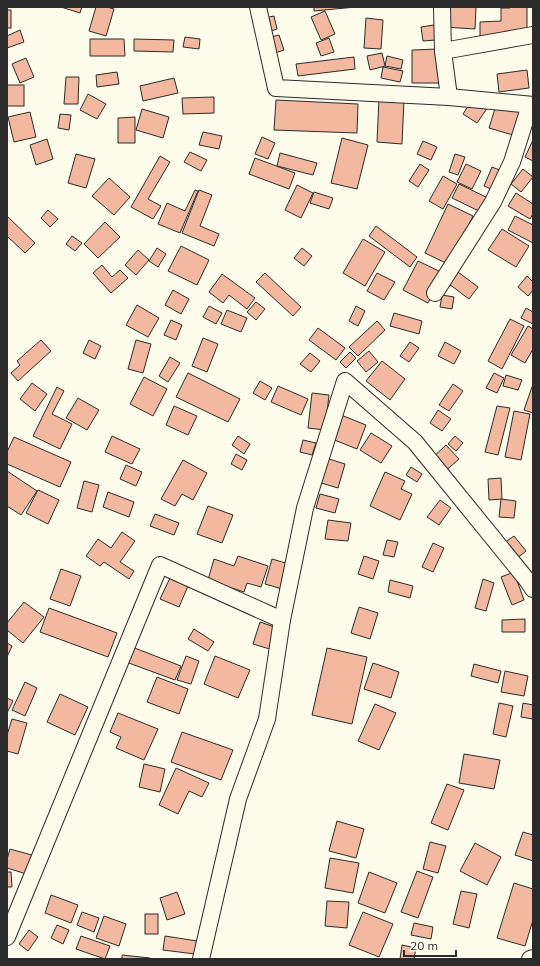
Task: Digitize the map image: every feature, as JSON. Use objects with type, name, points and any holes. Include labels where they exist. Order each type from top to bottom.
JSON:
[{"type":"street","points":[[258,7],[276,88],[449,97],[532,105],[512,162],[493,202],[435,292]]},
{"type":"street","points":[[442,7],[444,51],[449,97]]},
{"type":"street","points":[[444,51],[533,35]]},
{"type":"street","points":[[201,959],[238,800],[268,720],[282,620],[305,508],[345,381],[415,442],[533,589]]},
{"type":"street","points":[[7,937],[160,565],[282,620]]},
{"type":"building","points":[[61,7],[82,7],[80,13]]},
{"type":"building","points":[[96,7],[107,7],[114,9],[106,36],[89,31]]},
{"type":"building","points":[[314,7],[356,7],[314,11]]},
{"type":"building","points":[[445,7],[476,7],[475,29],[444,27]]},
{"type":"building","points":[[527,7],[527,35],[480,36],[480,22],[501,21],[501,8]]},
{"type":"building","points":[[7,10],[11,10],[11,28],[7,28]]},
{"type":"building","points":[[325,11],[335,34],[321,40],[311,17]]},
{"type":"building","points":[[274,16],[277,29],[268,32],[264,18]]},
{"type":"building","points":[[366,18],[383,20],[381,49],[364,48]]},
{"type":"building","points":[[434,25],[436,40],[423,41],[421,27]]},
{"type":"building","points":[[20,30],[24,42],[7,48],[7,36]]},
{"type":"building","points":[[279,35],[284,50],[272,54],[267,38]]},
{"type":"building","points":[[185,37],[200,39],[199,49],[183,47]]},
{"type":"building","points":[[329,38],[334,52],[321,56],[316,43]]},
{"type":"building","points":[[90,39],[124,39],[125,56],[90,56]]},
{"type":"building","points":[[134,39],[174,40],[173,52],[134,51]]},
{"type":"building","points":[[438,49],[439,83],[412,83],[412,50]]},
{"type":"building","points":[[382,53],[385,66],[370,70],[367,56]]},
{"type":"building","points":[[387,56],[403,60],[401,69],[385,66]]},
{"type":"building","points":[[354,57],[355,69],[298,76],[296,64]]},
{"type":"building","points":[[26,58],[34,77],[20,83],[12,64]]},
{"type":"building","points":[[383,67],[403,71],[400,82],[381,78]]},
{"type":"building","points":[[527,70],[529,88],[499,92],[497,74]]},
{"type":"building","points":[[117,72],[119,84],[97,87],[96,75]]},
{"type":"building","points":[[66,77],[79,77],[78,104],[64,104]]},
{"type":"building","points":[[174,78],[178,93],[143,101],[140,86]]},
{"type":"building","points":[[7,85],[24,85],[24,106],[7,106]]},
{"type":"building","points":[[88,94],[106,104],[97,119],[80,110]]},
{"type":"building","points":[[214,97],[214,113],[183,114],[182,98]]},
{"type":"building","points":[[474,97],[488,107],[477,123],[463,114]]},
{"type":"building","points":[[379,98],[404,99],[402,144],[377,142]]},
{"type":"building","points":[[276,100],[358,104],[357,133],[274,130]]},
{"type":"building","points":[[497,102],[531,111],[523,138],[489,128]]},
{"type":"building","points":[[142,109],[169,117],[163,138],[136,130]]},
{"type":"building","points":[[30,112],[36,137],[14,142],[8,117]]},
{"type":"building","points":[[60,114],[71,115],[69,130],[58,128]]},
{"type":"building","points":[[135,117],[135,143],[118,143],[118,118]]},
{"type":"building","points":[[203,132],[222,136],[219,149],[199,145]]},
{"type":"building","points":[[262,137],[275,143],[268,159],[255,154]]},
{"type":"building","points":[[342,138],[368,145],[357,189],[331,183]]},
{"type":"building","points":[[47,139],[53,159],[36,165],[30,145]]},
{"type":"building","points":[[533,140],[533,161],[525,157]]},
{"type":"building","points":[[423,141],[437,147],[431,160],[417,154]]},
{"type":"building","points":[[190,152],[207,160],[201,171],[184,162]]},
{"type":"building","points":[[280,153],[317,163],[313,175],[277,166]]},
{"type":"building","points":[[76,154],[95,159],[86,188],[68,183]]},
{"type":"building","points":[[455,154],[465,157],[458,175],[449,172]]},
{"type":"building","points":[[160,156],[170,162],[148,199],[161,206],[153,219],[131,207]]},
{"type":"building","points":[[255,158],[295,173],[289,189],[249,174]]},
{"type":"building","points":[[420,164],[429,170],[418,187],[409,181]]},
{"type":"building","points":[[466,164],[481,171],[472,189],[457,182]]},
{"type":"building","points":[[492,167],[509,174],[501,193],[484,186]]},
{"type":"building","points":[[523,169],[533,177],[521,192],[511,184]]},
{"type":"building","points":[[443,176],[457,184],[443,209],[429,201]]},
{"type":"building","points":[[109,178],[130,197],[114,215],[92,196]]},
{"type":"building","points":[[459,184],[490,199],[483,213],[452,198]]},
{"type":"building","points":[[297,185],[313,193],[301,218],[285,210]]},
{"type":"building","points":[[195,190],[198,191],[180,233],[158,224],[167,203],[185,211]]},
{"type":"building","points":[[199,190],[212,195],[200,226],[219,234],[214,246],[182,233]]},
{"type":"building","points":[[314,192],[333,198],[329,209],[310,203]]},
{"type":"building","points":[[516,193],[533,204],[533,214],[530,219],[508,206]]},
{"type":"building","points":[[448,204],[473,216],[450,265],[425,253]]},
{"type":"building","points":[[48,210],[58,219],[50,227],[41,218]]},
{"type":"building","points":[[7,216],[35,243],[25,253],[7,236]]},
{"type":"building","points":[[515,216],[533,225],[533,243],[508,230]]},
{"type":"building","points":[[105,222],[120,237],[98,258],[84,244]]},
{"type":"building","points":[[376,226],[417,257],[410,267],[369,236]]},
{"type":"building","points":[[502,229],[529,246],[516,267],[488,250]]},
{"type":"building","points":[[72,236],[82,243],[75,251],[66,244]]},
{"type":"building","points":[[363,239],[385,252],[365,286],[343,273]]},
{"type":"building","points":[[181,246],[209,260],[197,285],[168,271]]},
{"type":"building","points":[[157,248],[166,254],[158,267],[149,261]]},
{"type":"building","points":[[302,248],[312,256],[304,266],[294,258]]},
{"type":"building","points":[[138,250],[149,260],[136,275],[125,265]]},
{"type":"building","points":[[418,261],[443,273],[428,303],[403,290]]},
{"type":"building","points":[[102,265],[112,277],[120,270],[128,278],[111,293],[93,273]]},
{"type":"building","points":[[458,272],[478,287],[469,299],[449,284]]},
{"type":"building","points":[[265,273],[301,307],[293,316],[256,282]]},
{"type":"building","points":[[377,273],[395,282],[384,300],[367,291]]},
{"type":"building","points":[[222,274],[255,298],[247,309],[229,295],[223,303],[209,292]]},
{"type":"building","points":[[527,276],[533,282],[533,290],[528,296],[518,287]]},
{"type":"building","points":[[173,290],[189,299],[181,314],[165,305]]},
{"type":"building","points":[[442,295],[454,297],[452,309],[440,307]]},
{"type":"building","points":[[256,302],[265,309],[256,320],[247,312]]},
{"type":"building","points":[[137,305],[159,318],[148,337],[126,325]]},
{"type":"building","points":[[209,306],[222,313],[216,324],[203,317]]},
{"type":"building","points":[[356,306],[365,311],[358,326],[349,321]]},
{"type":"building","points":[[526,308],[533,312],[533,324],[521,318]]},
{"type":"building","points":[[227,310],[247,318],[241,332],[221,324]]},
{"type":"building","points":[[394,313],[422,321],[419,334],[390,326]]},
{"type":"building","points":[[510,319],[524,326],[502,369],[488,361]]},
{"type":"building","points":[[171,320],[182,325],[176,340],[164,335]]},
{"type":"building","points":[[377,321],[385,330],[358,356],[349,347]]},
{"type":"building","points":[[528,326],[533,329],[533,349],[525,363],[511,355]]},
{"type":"building","points":[[318,328],[345,348],[336,360],[309,340]]},
{"type":"building","points":[[203,338],[218,344],[207,372],[192,366]]},
{"type":"building","points":[[41,340],[51,351],[18,381],[11,373],[20,365],[17,361]]},
{"type":"building","points":[[89,340],[101,346],[95,359],[83,353]]},
{"type":"building","points":[[136,340],[151,344],[143,373],[128,369]]},
{"type":"building","points":[[410,342],[419,348],[409,362],[400,356]]},
{"type":"building","points":[[445,342],[461,351],[454,364],[438,356]]},
{"type":"building","points":[[369,351],[378,362],[366,372],[357,361]]},
{"type":"building","points":[[350,352],[356,358],[346,368],[340,362]]},
{"type":"building","points":[[310,353],[320,361],[311,372],[300,364]]},
{"type":"building","points":[[170,357],[180,363],[168,382],[159,376]]},
{"type":"building","points":[[382,361],[405,379],[390,400],[366,381]]},
{"type":"building","points":[[188,373],[240,399],[228,422],[176,397]]},
{"type":"building","points":[[494,373],[504,378],[497,393],[486,388]]},
{"type":"building","points":[[506,375],[522,380],[518,390],[503,386]]},
{"type":"building","points":[[144,377],[167,389],[153,416],[130,404]]},
{"type":"building","points":[[260,381],[272,388],[265,400],[253,393]]},
{"type":"building","points":[[32,383],[47,394],[35,411],[20,399]]},
{"type":"building","points":[[453,384],[463,391],[449,411],[439,405]]},
{"type":"building","points":[[533,384],[533,413],[524,410]]},
{"type":"building","points":[[278,386],[308,399],[301,415],[271,402]]},
{"type":"building","points":[[57,387],[64,391],[52,414],[72,424],[60,449],[33,436]]},
{"type":"building","points":[[312,393],[329,395],[325,430],[308,428]]},
{"type":"building","points":[[78,398],[99,410],[87,430],[66,418]]},
{"type":"building","points":[[174,406],[197,416],[188,435],[166,425]]},
{"type":"building","points":[[497,406],[510,408],[498,455],[485,452]]},
{"type":"building","points":[[438,410],[451,419],[442,431],[430,423]]},
{"type":"building","points":[[514,411],[530,414],[521,460],[505,457]]},
{"type":"building","points":[[341,415],[366,425],[357,449],[332,439]]},
{"type":"building","points":[[371,433],[392,446],[381,463],[360,450]]},
{"type":"building","points":[[112,436],[140,449],[132,464],[105,452]]},
{"type":"building","points":[[238,436],[250,444],[244,454],[232,445]]},
{"type":"building","points":[[455,436],[463,443],[456,451],[448,444]]},
{"type":"building","points":[[14,437],[71,462],[60,487],[7,464],[7,452]]},
{"type":"building","points":[[303,440],[316,443],[312,455],[300,452]]},
{"type":"building","points":[[446,445],[459,459],[442,474],[430,460]]},
{"type":"building","points":[[236,454],[247,460],[242,470],[231,464]]},
{"type":"building","points":[[326,458],[345,464],[338,488],[318,482]]},
{"type":"building","points":[[183,460],[207,473],[193,500],[182,494],[175,506],[161,499]]},
{"type":"building","points":[[126,465],[142,472],[136,486],[120,479]]},
{"type":"building","points":[[411,467],[422,474],[417,482],[406,475]]},
{"type":"building","points":[[7,471],[37,491],[21,515],[7,506]]},
{"type":"building","points":[[385,472],[405,481],[401,489],[412,494],[400,520],[370,506]]},
{"type":"building","points":[[501,478],[502,499],[489,500],[488,479]]},
{"type":"building","points":[[84,481],[99,485],[92,512],[77,508]]},
{"type":"building","points":[[38,490],[59,500],[48,524],[26,513]]},
{"type":"building","points":[[108,492],[134,502],[129,517],[103,507]]},
{"type":"building","points":[[320,494],[339,499],[335,513],[316,508]]},
{"type":"building","points":[[501,499],[516,501],[514,518],[499,517]]},
{"type":"building","points":[[440,500],[451,508],[439,525],[427,517]]},
{"type":"building","points":[[208,506],[233,515],[222,543],[197,534]]},
{"type":"building","points":[[155,514],[179,523],[174,535],[150,526]]},
{"type":"building","points":[[328,520],[351,523],[348,541],[325,539]]},
{"type":"building","points":[[122,532],[135,541],[120,562],[134,571],[129,579],[104,562],[100,566],[86,556],[98,539],[111,548]]},
{"type":"building","points":[[514,536],[526,551],[516,559],[504,543]]},
{"type":"building","points":[[387,540],[398,542],[394,557],[383,555]]},
{"type":"building","points":[[433,543],[444,548],[433,572],[422,567]]},
{"type":"building","points":[[238,556],[268,566],[261,587],[247,583],[244,592],[208,580],[214,559],[234,566]]},
{"type":"building","points":[[364,556],[379,561],[373,579],[358,574]]},
{"type":"building","points":[[272,559],[296,566],[289,591],[265,584]]},
{"type":"building","points":[[61,569],[81,576],[70,606],[50,599]]},
{"type":"building","points":[[514,572],[524,600],[512,605],[501,577]]},
{"type":"building","points":[[170,578],[188,586],[179,607],[160,599]]},
{"type":"building","points":[[483,579],[494,583],[486,611],[475,608]]},
{"type":"building","points":[[390,580],[413,586],[410,598],[388,592]]},
{"type":"building","points":[[24,602],[44,617],[23,643],[7,630],[7,623]]},
{"type":"building","points":[[359,607],[378,613],[370,639],[351,633]]},
{"type":"building","points":[[49,608],[117,633],[108,657],[40,632]]},
{"type":"building","points":[[525,619],[525,632],[502,632],[502,620]]},
{"type":"building","points":[[260,622],[280,629],[273,650],[253,644]]},
{"type":"building","points":[[194,629],[214,642],[208,651],[188,639]]},
{"type":"building","points":[[7,643],[12,646],[7,657]]},
{"type":"building","points":[[132,647],[181,666],[175,680],[126,662]]},
{"type":"building","points":[[327,648],[367,657],[352,724],[312,715]]},
{"type":"building","points":[[186,656],[199,661],[191,684],[177,680]]},
{"type":"building","points":[[215,656],[250,670],[238,698],[204,684]]},
{"type":"building","points":[[373,663],[399,672],[391,698],[364,689]]},
{"type":"building","points":[[474,664],[501,671],[498,683],[471,676]]},
{"type":"building","points":[[505,671],[528,676],[524,696],[501,692]]},
{"type":"building","points":[[157,677],[188,689],[179,714],[147,702]]},
{"type":"building","points":[[25,682],[37,688],[25,716],[12,710]]},
{"type":"building","points":[[60,694],[88,707],[75,735],[47,722]]},
{"type":"building","points":[[7,698],[13,701],[7,713]]},
{"type":"building","points":[[499,703],[513,706],[506,737],[493,734]]},
{"type":"building","points":[[523,703],[533,705],[533,719],[521,717]]},
{"type":"building","points":[[375,704],[396,713],[379,750],[358,741]]},
{"type":"building","points":[[118,713],[158,729],[144,760],[116,748],[121,737],[110,732]]},
{"type":"building","points":[[12,719],[27,723],[18,754],[7,751],[7,735]]},
{"type":"building","points":[[182,732],[233,750],[221,780],[171,762]]},
{"type":"building","points":[[464,754],[500,760],[494,789],[459,783]]},
{"type":"building","points":[[144,764],[165,769],[160,792],[139,787]]},
{"type":"building","points":[[176,768],[209,783],[202,797],[189,791],[178,814],[159,805]]},
{"type":"building","points":[[447,784],[464,790],[448,830],[431,823]]},
{"type":"building","points":[[337,821],[364,829],[356,858],[329,851]]},
{"type":"building","points":[[523,832],[533,835],[533,861],[515,855]]},
{"type":"building","points":[[430,842],[446,846],[438,873],[423,869]]},
{"type":"building","points":[[475,843],[501,857],[487,885],[460,871]]},
{"type":"building","points":[[10,849],[39,857],[33,876],[7,868],[7,859]]},
{"type":"building","points":[[330,858],[359,863],[353,893],[325,888]]},
{"type":"building","points":[[417,871],[433,877],[418,918],[401,912]]},
{"type":"building","points":[[7,872],[11,872],[12,887],[7,887]]},
{"type":"building","points":[[369,872],[397,883],[385,913],[358,903]]},
{"type":"building","points":[[514,883],[533,889],[533,920],[525,946],[497,938]]},
{"type":"building","points":[[461,891],[477,894],[469,928],[453,924]]},
{"type":"building","points":[[177,892],[185,914],[167,920],[160,898]]},
{"type":"building","points":[[51,895],[78,905],[71,923],[45,913]]},
{"type":"building","points":[[327,901],[349,902],[347,928],[325,926]]},
{"type":"building","points":[[82,912],[99,918],[94,932],[77,925]]},
{"type":"building","points":[[363,912],[393,924],[379,957],[349,945]]},
{"type":"building","points":[[145,914],[158,914],[158,934],[145,934]]},
{"type":"building","points":[[104,916],[126,924],[119,946],[96,938]]},
{"type":"building","points":[[414,923],[433,927],[431,939],[411,935]]},
{"type":"building","points":[[57,925],[69,930],[63,944],[51,938]]},
{"type":"building","points":[[29,930],[38,937],[28,951],[19,944]]},
{"type":"building","points":[[81,936],[110,946],[105,959],[76,949]]},
{"type":"building","points":[[165,936],[197,941],[195,954],[163,950]]},
{"type":"building","points":[[402,945],[416,948],[414,959],[400,959]]},
{"type":"building","points":[[122,955],[150,958],[150,959],[122,959]]}]
